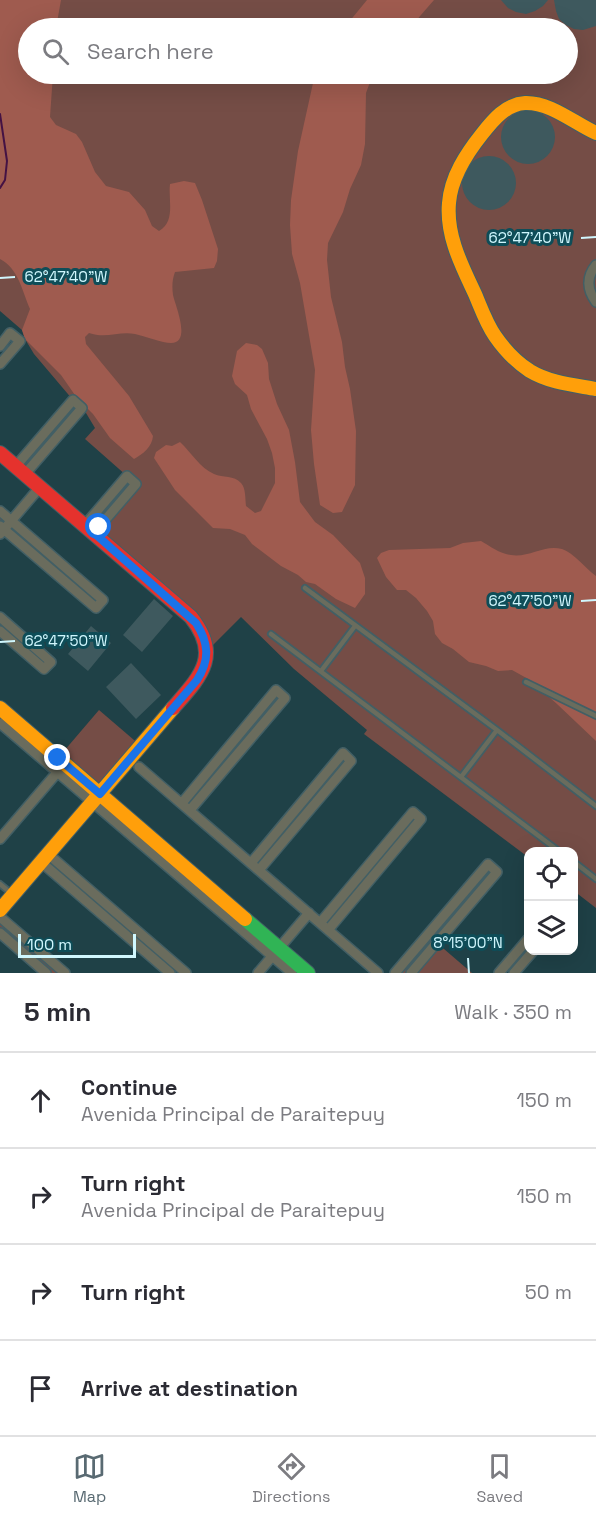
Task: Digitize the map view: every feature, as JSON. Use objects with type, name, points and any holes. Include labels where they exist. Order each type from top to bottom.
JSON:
[{"type":"street","points":[[596,133],[582,128],[540,104],[528,102],[515,105],[495,119],[466,155],[453,184],[448,205],[451,232],[460,260],[488,323],[500,343],[522,364],[539,375],[561,383],[596,389]]},
{"type":"street","points":[[596,265],[591,271],[588,284],[596,302]]},
{"type":"street","points":[[0,346],[10,333],[20,341],[0,364]]},
{"type":"street","points":[[73,400],[82,408],[20,470],[73,400]]},
{"type":"street","points":[[0,453],[191,617],[200,629],[207,651],[205,666],[197,680],[0,910]]},
{"type":"street","points":[[127,476],[136,484],[89,529],[127,476]]},
{"type":"street","points":[[0,511],[12,521],[103,600],[96,608],[1,530],[12,521],[40,487]]},
{"type":"street","points":[[0,617],[51,662],[44,669],[0,631]]},
{"type":"street","points":[[182,803],[276,690],[285,698],[190,810]]},
{"type":"street","points":[[2,716],[276,952],[308,973]]},
{"type":"street","points":[[251,863],[343,753],[351,761],[259,870]]},
{"type":"street","points":[[139,767],[378,973]]},
{"type":"street","points":[[0,839],[61,768]]},
{"type":"street","points":[[320,923],[413,812],[421,819],[328,930]]},
{"type":"street","points":[[45,858],[186,973]]},
{"type":"street","points":[[45,858],[128,937],[170,973]]},
{"type":"street","points":[[395,973],[488,864],[497,872],[411,973]]},
{"type":"street","points":[[258,973],[309,913]]},
{"type":"street","points":[[0,917],[65,973]]},
{"type":"street","points":[[128,937],[134,929]]},
{"type":"street","points":[[0,933],[46,973]]},
{"type":"street","points":[[499,973],[524,944]]},
{"type":"street","points":[[276,952],[292,973]]},
{"type":"street","points":[[514,973],[530,955]]},
{"type":"lane","points":[[305,588],[596,806]]},
{"type":"lane","points":[[321,671],[356,626]]},
{"type":"lane","points":[[271,634],[553,847]]},
{"type":"lane","points":[[526,682],[596,716]]},
{"type":"lane","points":[[461,777],[497,730]]},
{"type":"lane","points":[[578,866],[594,877],[596,868]]},
{"type":"lane","points":[[0,884],[13,895]]},
{"type":"shaded area","points":[[0,0],[596,0],[596,908],[578,894],[578,847],[524,847],[524,854],[364,734],[367,730],[294,669],[241,617],[207,651],[204,637],[85,525],[127,476],[85,439],[95,428],[83,408],[25,474],[16,466],[73,400],[34,354],[22,330],[0,311]]},
{"type":"shaded area","points":[[0,0],[61,0],[58,18],[18,18],[18,84],[52,84],[50,117],[56,125],[76,134],[95,172],[106,186],[129,192],[145,210],[152,226],[159,231],[168,222],[170,184],[184,181],[195,183],[218,249],[214,268],[175,272],[173,295],[181,323],[180,337],[177,341],[168,343],[129,333],[95,335],[89,333],[85,337],[86,344],[129,396],[153,436],[151,444],[141,455],[134,459],[110,438],[61,375],[25,339],[22,330],[30,309],[16,274],[0,259]]},
{"type":"shaded area","points":[[367,0],[434,0],[418,18],[352,18]]},
{"type":"shaded area","points":[[313,84],[369,84],[366,93],[365,144],[361,165],[328,243],[327,260],[331,297],[342,342],[356,431],[355,485],[342,512],[333,513],[320,505],[311,430],[315,370],[300,283],[292,254],[291,200],[298,151]]},
{"type":"shaded area","points":[[246,343],[257,345],[262,349],[268,363],[269,379],[289,430],[300,502],[315,522],[333,535],[360,563],[365,578],[365,594],[355,608],[281,566],[252,544],[245,535],[230,529],[213,528],[175,490],[154,458],[156,452],[166,445],[172,446],[180,442],[209,471],[238,480],[244,488],[246,506],[255,513],[261,511],[275,483],[275,468],[267,439],[251,409],[247,395],[235,384],[232,376],[237,351]]},
{"type":"shaded area","points":[[0,511],[103,600],[96,608],[0,526]]},
{"type":"shaded area","points":[[481,541],[511,555],[524,555],[549,548],[562,549],[575,557],[596,576],[596,741],[530,680],[512,670],[498,671],[469,662],[442,643],[435,634],[433,621],[427,611],[406,590],[397,590],[386,577],[377,558],[381,553],[389,550],[450,548],[463,543]]},
{"type":"shaded area","points":[[276,690],[285,698],[190,810],[182,803]]},
{"type":"shaded area","points":[[0,708],[58,758],[99,710],[141,746],[100,794],[308,973],[292,973],[0,723]]},
{"type":"shaded area","points":[[343,753],[351,761],[259,870],[251,863]]},
{"type":"shaded area","points":[[488,864],[497,872],[437,943],[472,973],[395,973]]},
{"type":"shaded area","points":[[0,917],[65,973],[46,973],[0,933]]},
{"type":"building","points":[[501,0],[548,0],[543,6],[526,14],[508,8]]},
{"type":"building","points":[[554,0],[596,0],[596,26],[578,29],[578,18],[559,18]]},
{"type":"building","points":[[523,110],[533,110],[543,114],[551,122],[555,137],[551,152],[543,160],[533,164],[523,164],[513,160],[505,152],[501,142],[501,132],[505,122],[513,114]]},
{"type":"building","points":[[484,156],[494,156],[504,160],[512,168],[516,183],[512,198],[504,206],[494,210],[484,210],[474,206],[466,198],[462,188],[462,178],[466,168],[474,160]]},
{"type":"building","points":[[154,599],[173,616],[142,652],[123,635]]},
{"type":"building","points":[[91,626],[111,643],[88,671],[68,654]]},
{"type":"building","points":[[131,663],[161,695],[136,719],[106,687]]},
{"type":"waterway","points":[[0,114],[7,161],[5,180],[0,188]]},
{"type":"traffic: fast","points":[[245,919],[308,973]]},
{"type":"traffic: slow","points":[[596,133],[544,106],[525,103],[512,106],[495,118],[470,150],[460,166],[450,193],[449,203],[452,239],[460,262],[486,321],[502,346],[520,364],[538,375],[562,383],[596,389]]},
{"type":"traffic: slow","points":[[0,708],[245,919]]},
{"type":"traffic: slow","points":[[0,910],[173,708]]},
{"type":"traffic: jam","points":[[0,453],[191,617],[205,643],[204,666],[192,686],[173,708]]},
{"type":"route","points":[[58,758],[100,794],[197,680],[205,666],[206,644],[196,623],[175,602],[94,533],[99,527]]}]
